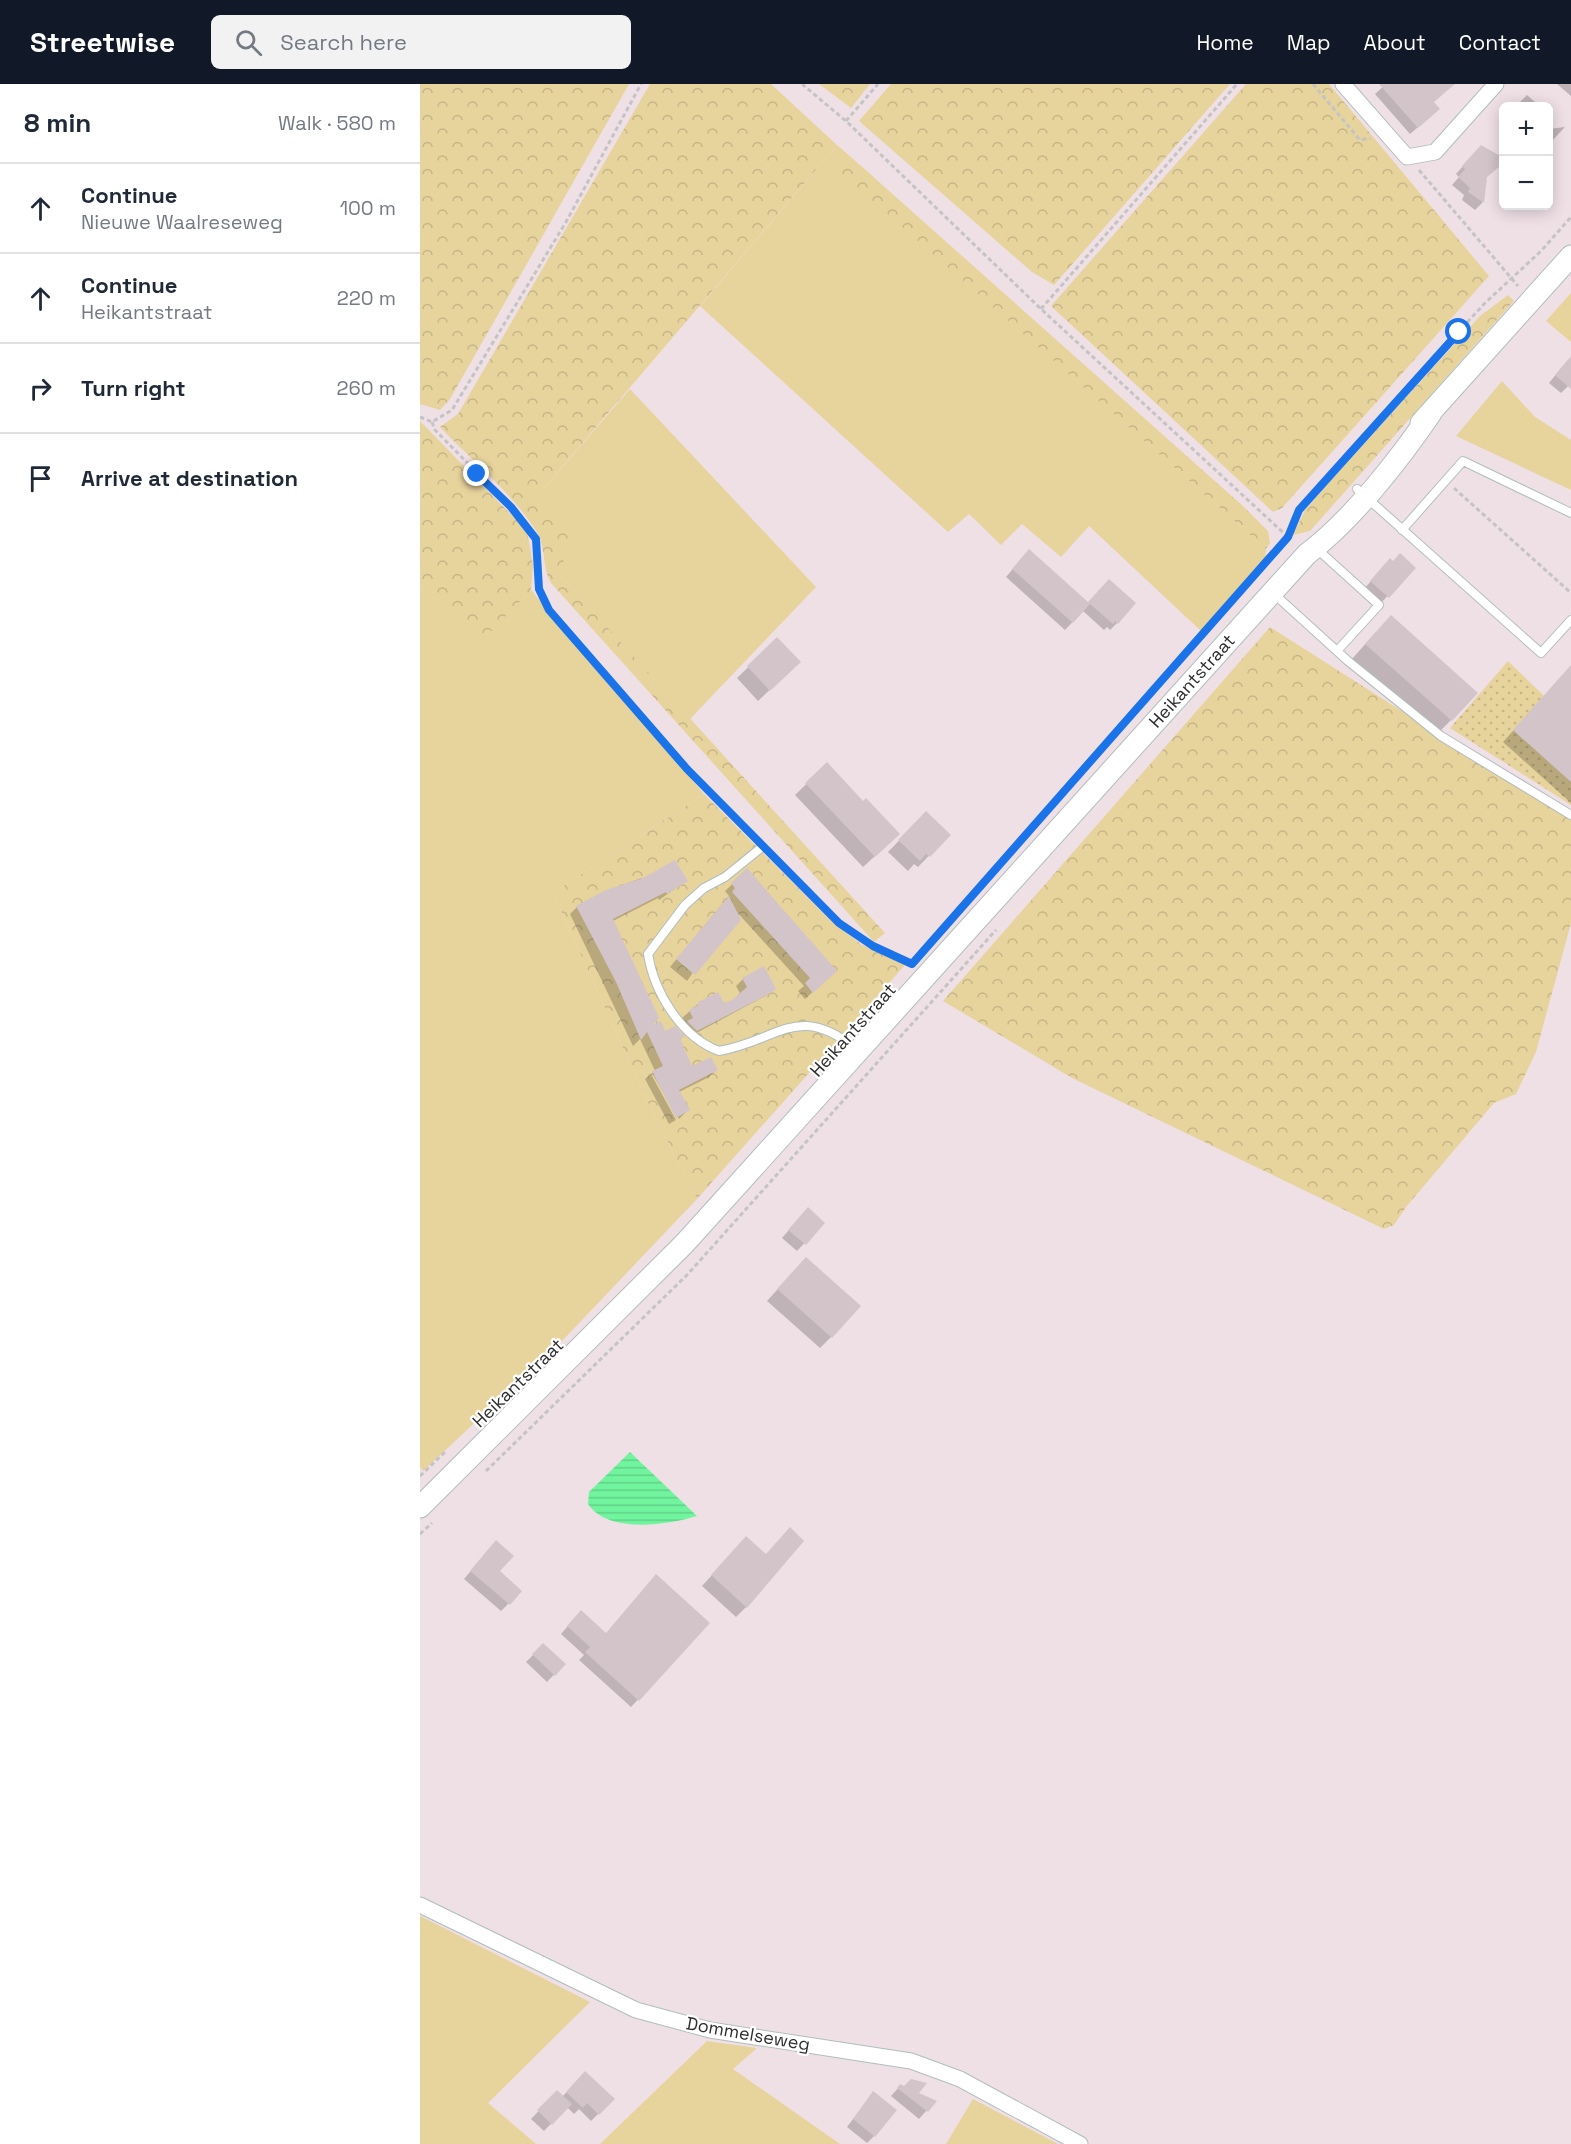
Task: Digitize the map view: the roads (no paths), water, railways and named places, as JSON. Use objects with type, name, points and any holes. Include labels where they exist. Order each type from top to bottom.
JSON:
[{"type":"street","points":[[1343,84],[1407,157],[1435,152],[1496,84]]},
{"type":"street","name":"Heikantstraat","points":[[420,1507],[685,1243],[1311,551],[1319,532],[1361,492],[1400,441],[1431,413],[1571,256]]},
{"type":"street","name":"Dommelseweg","points":[[420,1905],[636,2010],[710,2030],[911,2061],[960,2079],[1080,2144]]},
{"type":"lane","points":[[1402,530],[1463,461],[1571,513]]},
{"type":"lane","points":[[1361,492],[1541,653],[1571,620]]},
{"type":"lane","points":[[1311,551],[1379,605],[1337,651]]},
{"type":"lane","points":[[1272,592],[1337,651],[1441,736],[1571,815]]},
{"type":"lane","points":[[762,847],[725,878],[704,888],[685,905],[648,954],[652,976],[669,1007],[688,1029],[708,1047],[718,1051],[807,1024],[824,1027],[860,1051]]}]
